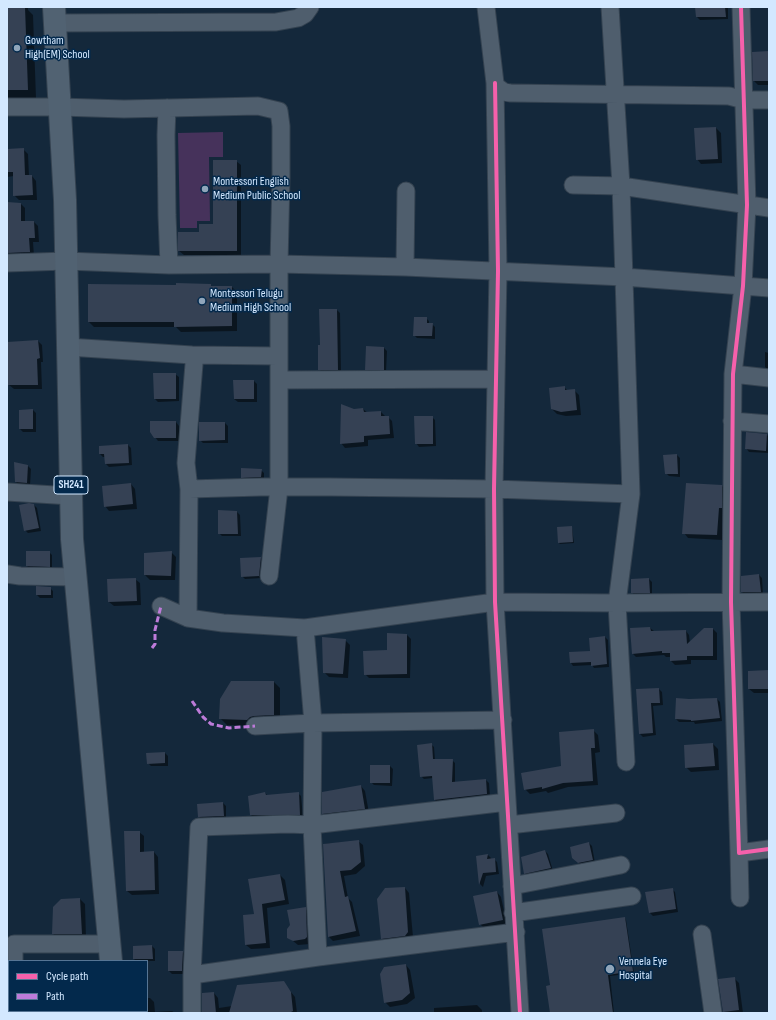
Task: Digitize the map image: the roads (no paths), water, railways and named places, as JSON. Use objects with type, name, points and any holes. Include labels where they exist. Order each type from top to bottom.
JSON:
[{"type":"main road","name":"SH241","points":[[55,15],[65,200],[72,539],[110,953]]},
{"type":"street","points":[[55,15],[276,22],[298,18],[305,14],[310,7]]},
{"type":"street","points":[[486,7],[495,83],[498,271],[494,489],[495,602],[520,1013]]},
{"type":"street","points":[[610,7],[621,186],[631,494],[618,603],[626,762]]},
{"type":"street","points":[[740,898],[740,853],[731,602],[733,374],[744,286],[747,205],[741,7]]},
{"type":"street","points":[[495,83],[497,87],[510,93],[729,96],[744,100],[769,100]]},
{"type":"street","points":[[7,107],[124,109],[258,106],[279,111],[281,126],[278,356],[280,380],[279,488],[269,576]]},
{"type":"street","points":[[167,108],[166,159],[169,265]]},
{"type":"street","points":[[573,185],[621,186],[769,208]]},
{"type":"street","points":[[405,268],[406,191]]},
{"type":"street","points":[[7,263],[66,261],[169,265],[279,264],[498,271],[624,276],[769,288]]},
{"type":"street","points":[[68,347],[192,355],[278,356]]},
{"type":"street","points":[[188,618],[189,489],[186,463],[194,364],[192,355]]},
{"type":"street","points":[[733,374],[769,378]]},
{"type":"street","points":[[280,380],[495,379]]},
{"type":"street","points":[[732,421],[769,424]]},
{"type":"street","points":[[189,489],[330,487],[494,489],[631,494]]},
{"type":"street","points":[[7,492],[71,496]]},
{"type":"street","points":[[7,574],[20,576],[75,577]]},
{"type":"street","points":[[161,606],[188,618],[223,623],[305,628],[495,602],[769,602]]},
{"type":"street","points":[[305,628],[313,723],[312,825],[318,957]]},
{"type":"street","points":[[255,726],[313,723],[502,720]]},
{"type":"street","points":[[192,1013],[192,975],[199,828],[288,824],[312,825],[507,802]]},
{"type":"street","points":[[509,825],[616,813]]},
{"type":"street","points":[[740,853],[769,849]]},
{"type":"street","points":[[512,886],[621,865]]},
{"type":"street","points":[[513,913],[632,896]]},
{"type":"street","points":[[192,975],[318,957],[516,932]]},
{"type":"street","points":[[702,934],[713,1013]]},
{"type":"street","points":[[14,960],[14,944],[110,953]]},
{"type":"place","name":"Gowtham High(EM) School","points":[[17,48]]},
{"type":"place","name":"Montessori English Medium Public School","points":[[205,189]]},
{"type":"place","name":"Montessori Telugu Medium High School","points":[[202,301]]},
{"type":"place","name":"Vennela Eye Hospital","points":[[610,969]]}]
